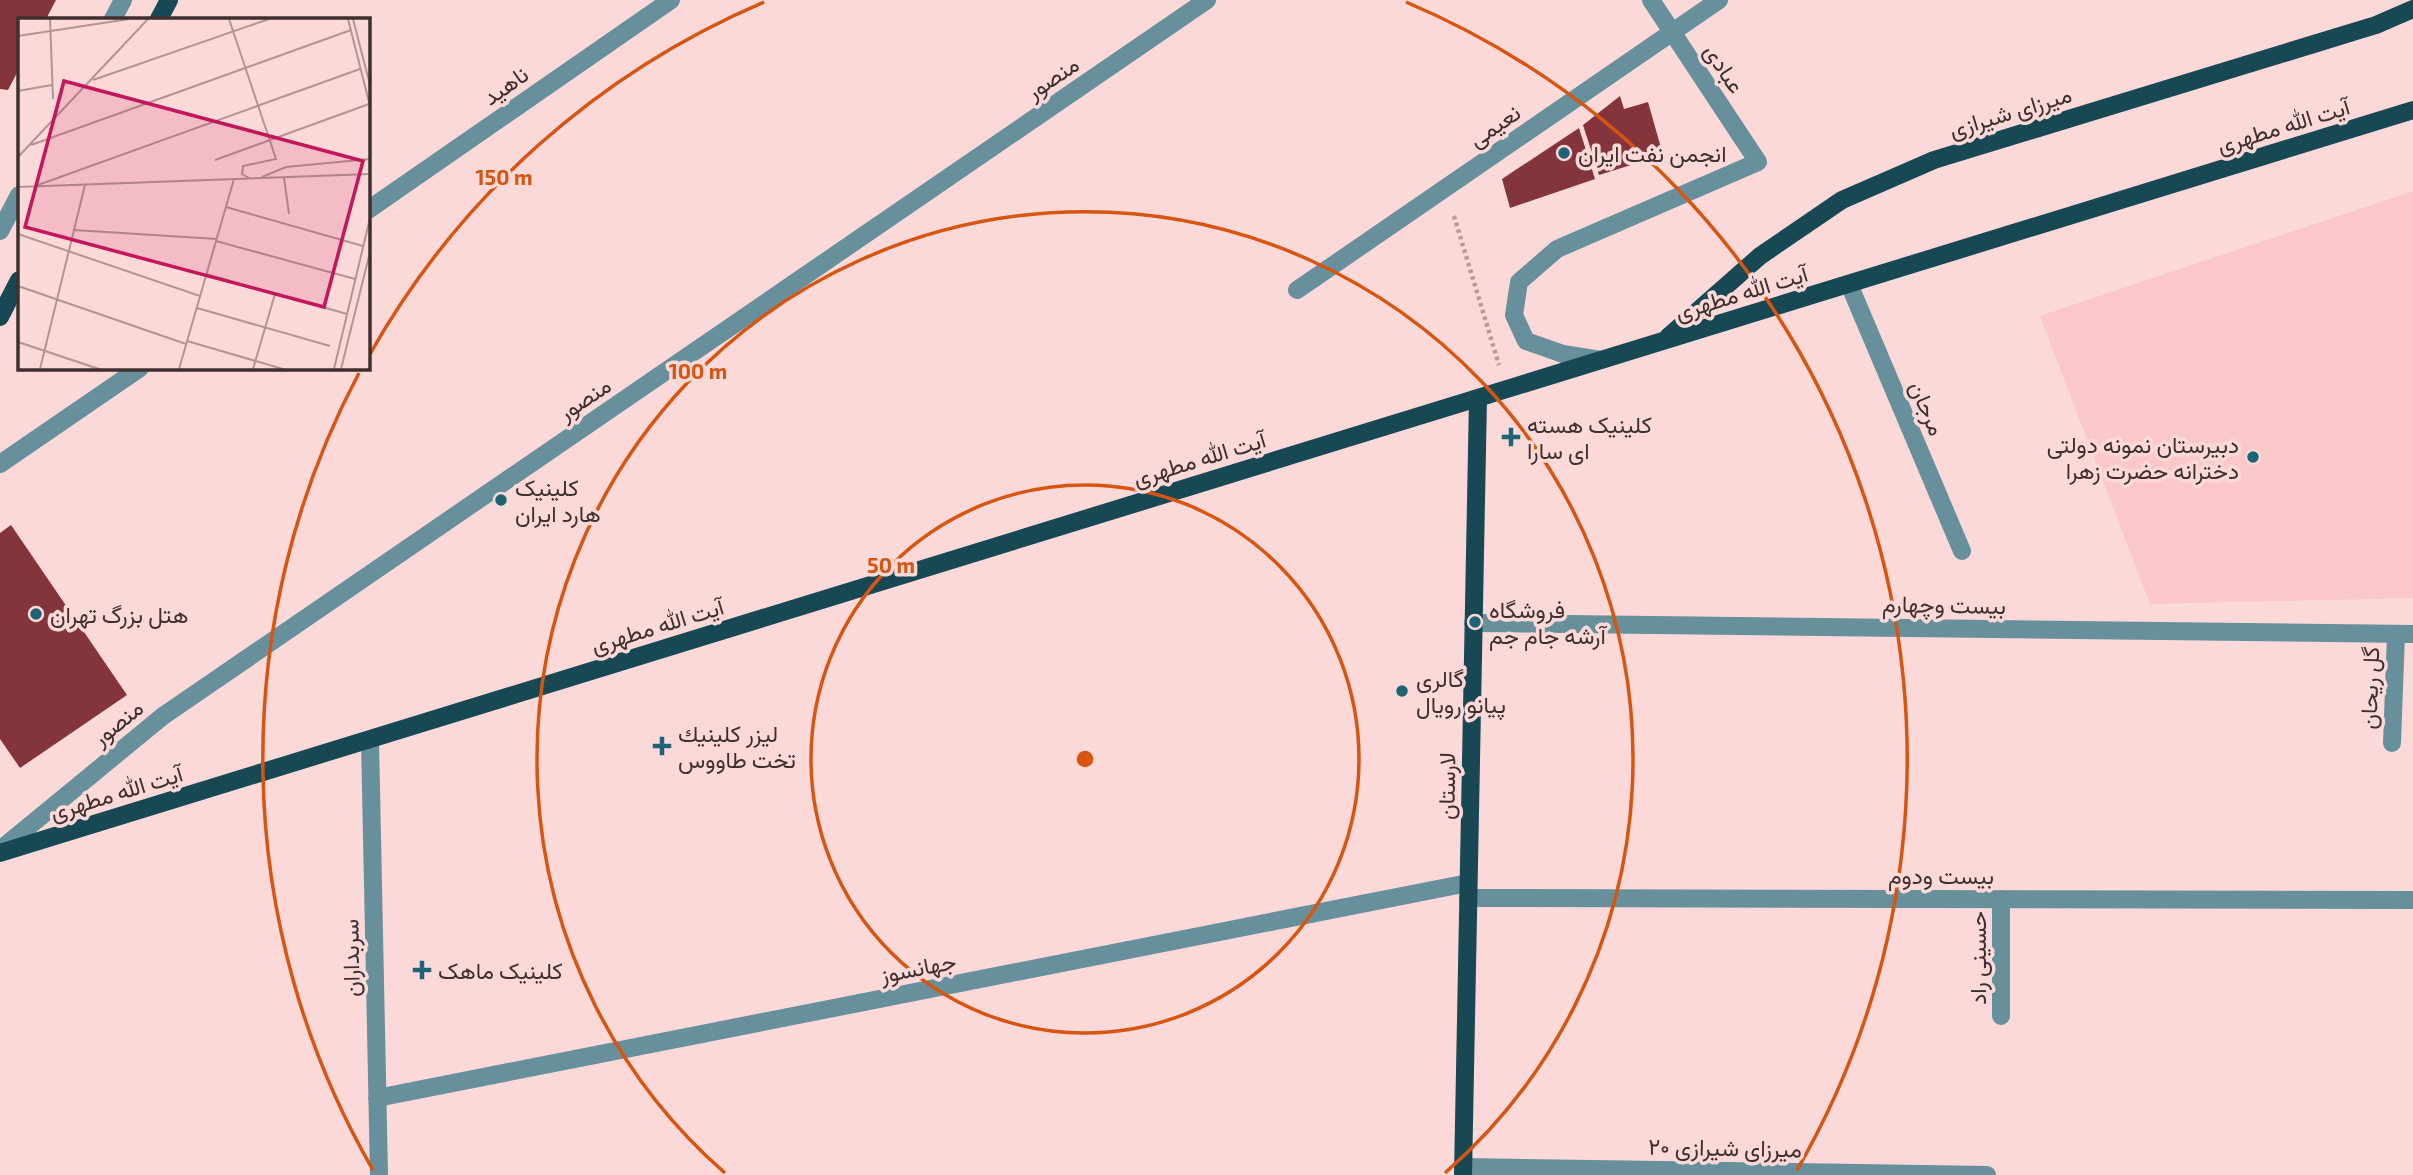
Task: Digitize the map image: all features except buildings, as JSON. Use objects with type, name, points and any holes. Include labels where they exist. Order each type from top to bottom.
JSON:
[{"type":"main road","points":[[160,18],[169,0]]},
{"type":"main road","name":"میرزای شیرازی","points":[[1663,341],[1760,256],[1853,195],[1934,160],[2376,25],[2413,9]]},
{"type":"main road","name":"آیت الله مطهری","points":[[0,852],[2413,110]]},
{"type":"main road","points":[[0,317],[18,283]]},
{"type":"main road","name":"لارستان","points":[[1463,1171],[1478,398]]},
{"type":"street","points":[[114,18],[123,0]]},
{"type":"street","name":"ناهید","points":[[369,209],[671,0]]},
{"type":"street","name":"منصور","points":[[0,852],[163,716],[1207,0]]},
{"type":"street","name":"عبادی","points":[[1601,360],[1563,354],[1526,341],[1514,315],[1519,282],[1557,249],[1758,162],[1651,0]]},
{"type":"street","name":"نعیمی","points":[[1297,290],[1719,0]]},
{"type":"street","points":[[0,231],[18,197]]},
{"type":"street","name":"مرجان","points":[[1849,284],[1962,551]]},
{"type":"street","points":[[0,464],[139,369]]},
{"type":"street","name":"بیست وچهارم","points":[[1474,623],[2404,634]]},
{"type":"street","name":"گل ریحان","points":[[2392,743],[2404,634]]},
{"type":"street","name":"سربداران","points":[[370,740],[379,1175]]},
{"type":"street","name":"بیست ودوم","points":[[1468,891],[2001,899],[2413,900]]},
{"type":"street","name":"جهانسوز","points":[[377,1098],[1468,891]]},
{"type":"street","name":"حسینی راد","points":[[2001,899],[2001,1016]]},
{"type":"street","name":"میرزای شیرازی ۲۰","points":[[1463,1171],[1987,1175]]},
{"type":"path","points":[[1446,188],[1506,389]]},
{"type":"shaded area","name":"دبیرستان نمونه دولتی دخترانه حضرت زهرا","points":[[2413,191],[2413,598],[2150,604],[2040,316]]},
{"type":"place","name":"انجمن نفت ایران","points":[[1564,153]]},
{"type":"place","name":"کلینیک هسته ای سارا","points":[[1511,437]]},
{"type":"place","name":"دبیرستان نمونه دولتی دخترانه حضرت زهرا","points":[[2253,457]]},
{"type":"place","name":"کلینیک هارد ایران","points":[[501,500]]},
{"type":"place","name":"هتل بزرگ تهران","points":[[36,614]]},
{"type":"place","name":"فروشگاه آرشه جام جم","points":[[1475,622]]},
{"type":"place","name":"گالری پیانو رویال","points":[[1402,691]]},
{"type":"place","name":"ليزر كلينيك تخت طاووس","points":[[662,746]]},
{"type":"place","name":"کلینیک ماهک","points":[[422,970]]}]
